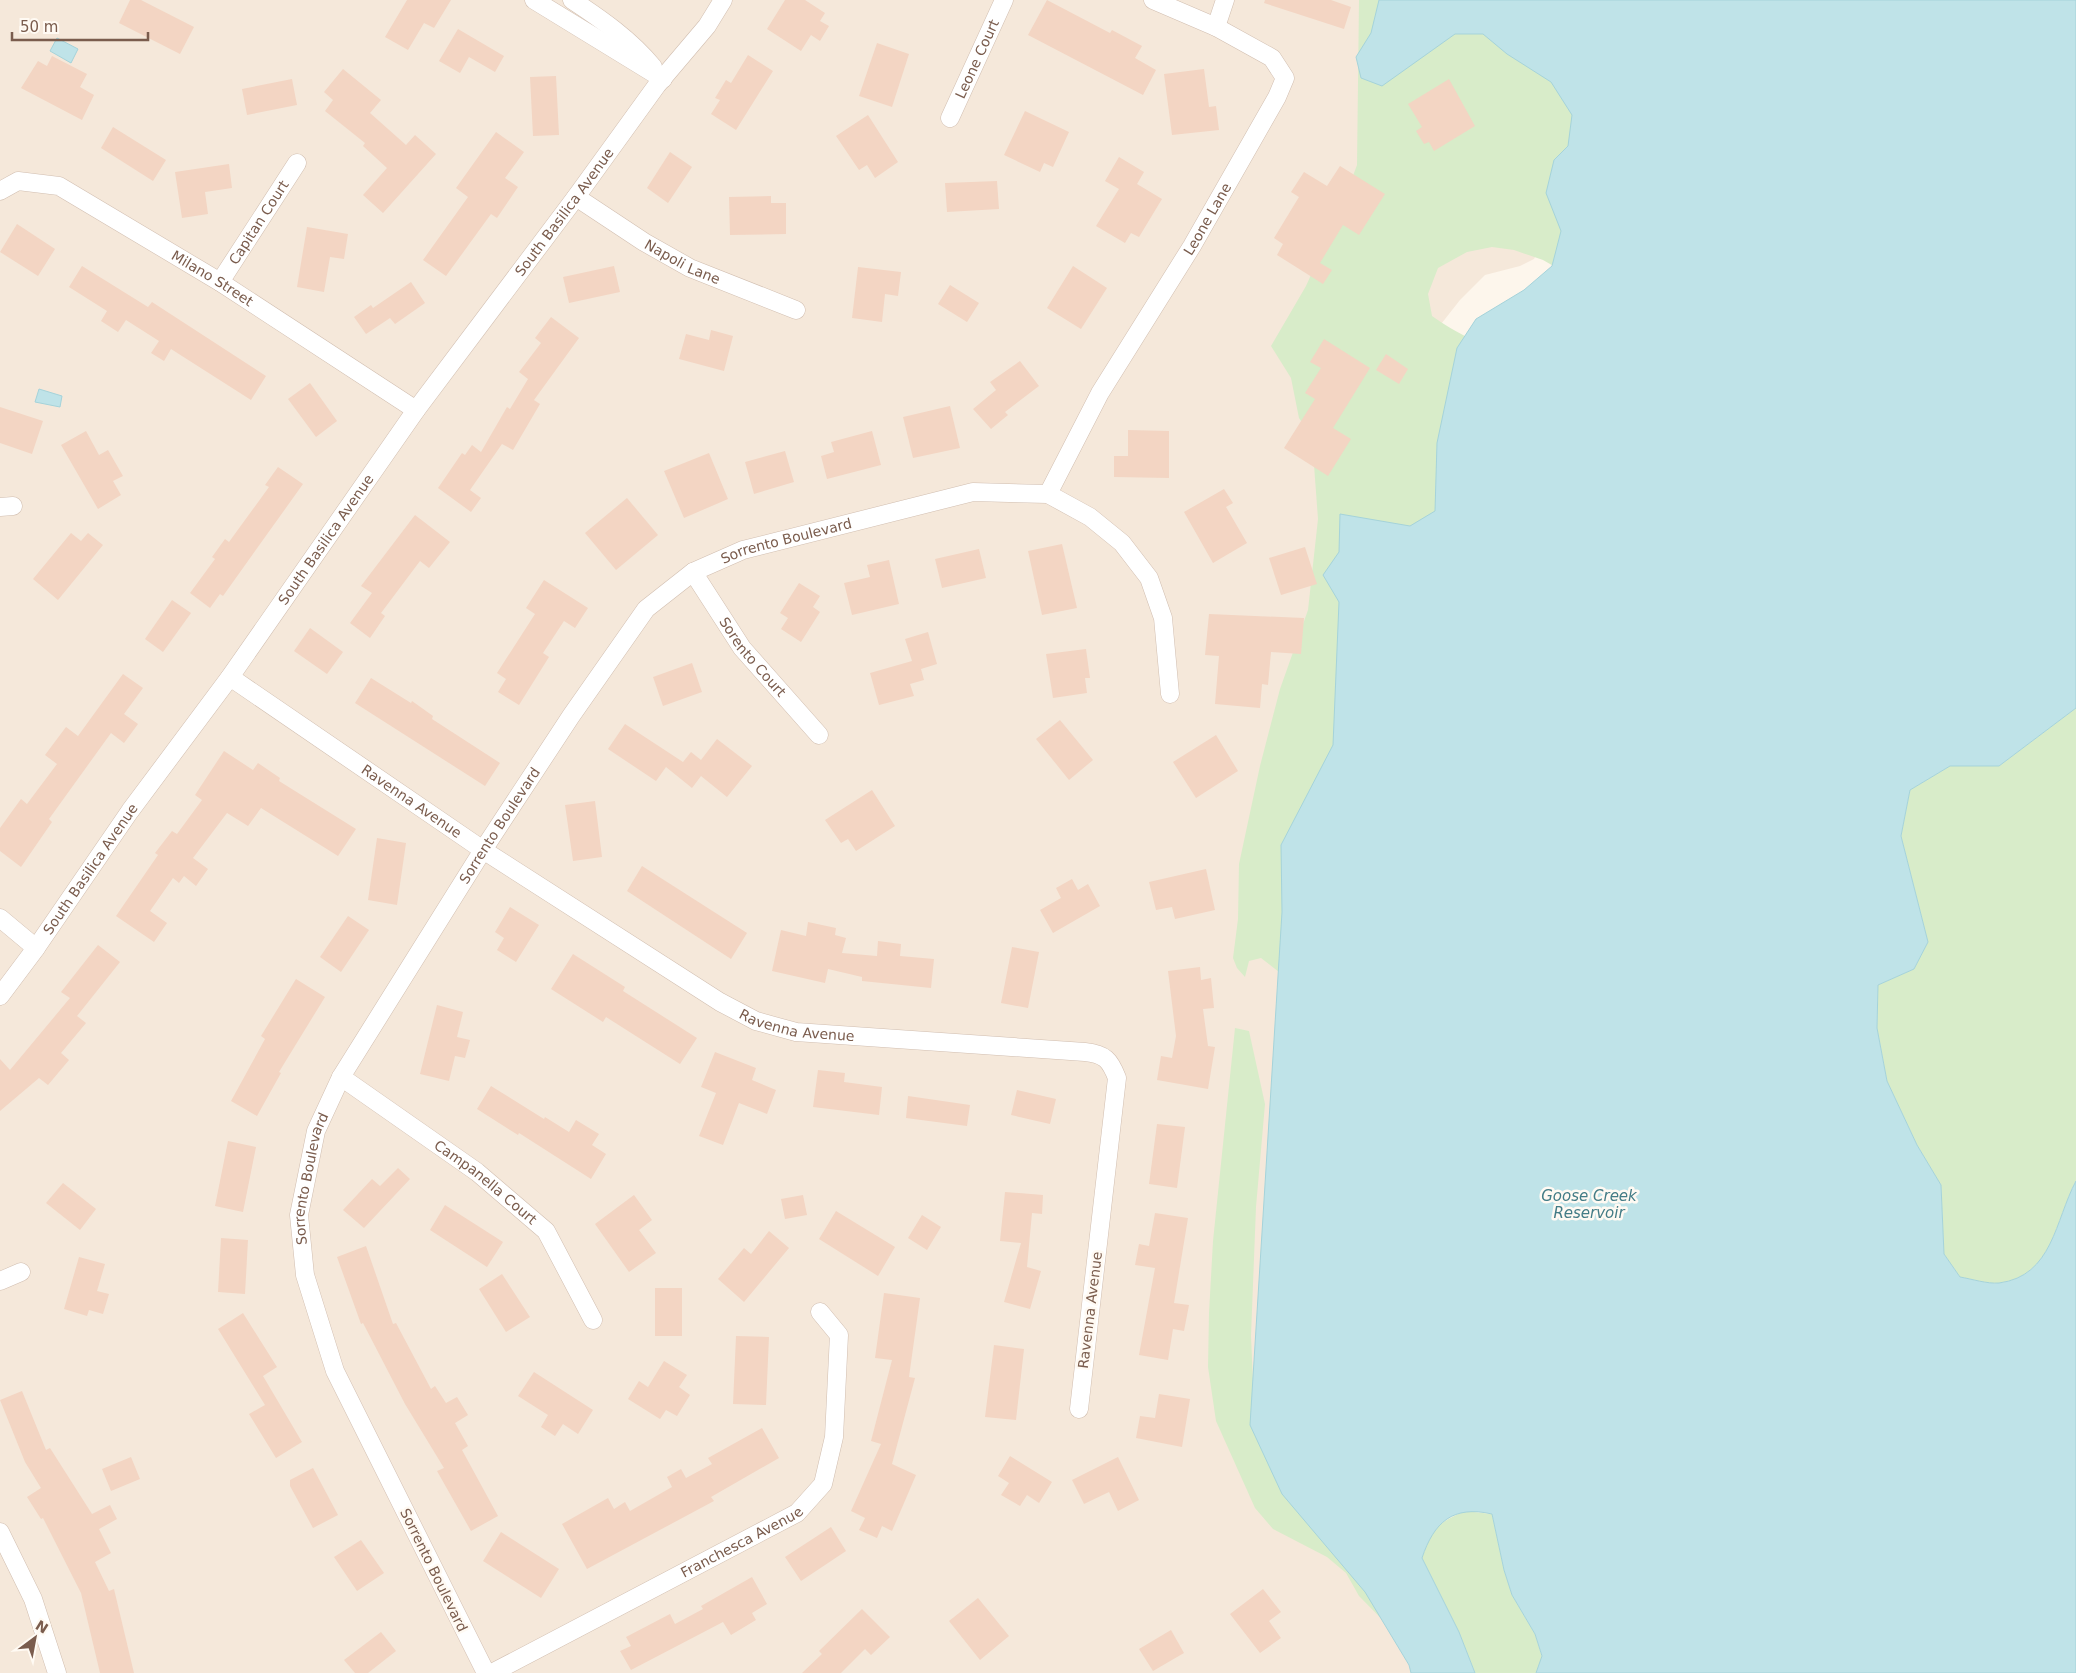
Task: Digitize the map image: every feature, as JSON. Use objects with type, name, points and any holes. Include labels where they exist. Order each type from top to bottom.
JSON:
[{"type":"street","points":[[534,0],[660,82]]},
{"type":"street","points":[[572,0],[598,17],[640,51],[660,82]]},
{"type":"street","name":"South Basilica Avenue","points":[[0,996],[36,948],[130,811],[230,677],[416,410],[660,82],[707,26],[723,0]]},
{"type":"street","name":"Leone Court","points":[[950,118],[1004,0]]},
{"type":"street","name":"Leone Lane","points":[[1048,494],[1100,393],[1192,246],[1277,97],[1285,78],[1272,58],[1216,27],[1154,0]]},
{"type":"street","points":[[1216,27],[1225,0]]},
{"type":"street","name":"Capitan Court","points":[[220,282],[297,163]]},
{"type":"street","name":"Milano Street","points":[[0,191],[18,181],[59,186],[220,282],[416,410]]},
{"type":"street","name":"Napoli Lane","points":[[576,197],[644,242],[690,268],[796,310]]},
{"type":"street","name":"Sorrento Boulevard","points":[[486,1673],[335,1371],[305,1275],[300,1215],[316,1131],[341,1077],[483,850],[646,609],[692,572],[743,550],[973,492],[1048,494],[1090,517],[1122,543],[1150,578],[1163,618],[1170,694]]},
{"type":"street","name":"Sorento Court","points":[[692,572],[742,648],[819,735]]},
{"type":"street","name":"Ravenna Avenue","points":[[230,677],[483,850],[712,996],[756,1021],[796,1032],[1085,1052],[1099,1054],[1112,1064],[1118,1078],[1079,1409]]},
{"type":"street","points":[[0,918],[36,948]]},
{"type":"street","name":"Campanella Court","points":[[341,1077],[477,1172],[546,1231],[593,1320]]},
{"type":"street","points":[[0,1281],[21,1272]]},
{"type":"street","name":"Franchesca Avenue","points":[[492,1673],[797,1513],[823,1484],[834,1437],[839,1335],[820,1312]]},
{"type":"street","points":[[0,1532],[33,1599],[57,1673]]},
{"type":"shaded area","points":[[0,0],[1379,0],[1544,241],[1534,259],[1520,266],[1485,275],[1460,300],[1423,347],[1273,919],[1365,1592],[1409,1665],[1411,1673],[0,1673]]},
{"type":"green space","points":[[1359,0],[1616,0],[1557,268],[1543,260],[1514,250],[1492,247],[1467,252],[1438,268],[1428,294],[1432,316],[1444,324],[1478,342],[1529,361],[1279,972],[1261,958],[1249,961],[1245,977],[1237,968],[1233,958],[1238,919],[1239,864],[1260,766],[1280,689],[1308,610],[1318,519],[1312,438],[1299,418],[1291,378],[1271,346],[1306,286],[1339,213],[1357,165]]},
{"type":"green space","points":[[2076,708],[2076,1181],[2057,1229],[2042,1258],[2031,1270],[2017,1278],[1999,1283],[1985,1282],[1960,1277],[1944,1254],[1941,1185],[1917,1145],[1887,1081],[1877,1028],[1878,985],[1914,969],[1928,942],[1901,836],[1910,790],[1950,766],[1999,766]]},
{"type":"green space","points":[[1235,1028],[1249,1031],[1265,1104],[1256,1207],[1251,1336],[1255,1428],[1410,1648],[1359,1596],[1346,1573],[1327,1557],[1273,1529],[1255,1508],[1216,1421],[1208,1367],[1209,1313],[1213,1241]]},
{"type":"green space","points":[[1465,1511],[1492,1514],[1504,1570],[1512,1595],[1535,1634],[1542,1657],[1536,1673],[1475,1673],[1459,1632],[1422,1558],[1429,1540],[1437,1528],[1448,1519]]},
{"type":"water","name":"Goose Creek Reservoir","points":[[1379,0],[2076,0],[2076,708],[1999,766],[1950,766],[1910,790],[1901,836],[1928,942],[1914,969],[1878,985],[1877,1028],[1887,1081],[1917,1145],[1941,1185],[1944,1254],[1960,1277],[1999,1283],[2017,1278],[2031,1270],[2042,1258],[2050,1244],[2076,1181],[2076,1673],[1536,1673],[1542,1656],[1535,1634],[1512,1595],[1504,1570],[1492,1514],[1466,1512],[1456,1514],[1439,1526],[1427,1545],[1422,1558],[1459,1632],[1475,1673],[1411,1673],[1409,1665],[1365,1592],[1282,1494],[1250,1425],[1282,912],[1281,845],[1333,745],[1339,602],[1323,575],[1339,552],[1340,514],[1410,526],[1435,511],[1437,443],[1457,348],[1476,319],[1524,290],[1552,266],[1561,231],[1546,193],[1554,160],[1568,146],[1572,115],[1551,82],[1507,54],[1483,34],[1455,34],[1382,86],[1361,78],[1356,57],[1371,33]]},
{"type":"water","points":[[57,38],[78,49],[71,63],[50,51]]},
{"type":"water","points":[[39,389],[62,396],[60,407],[35,402]]},
{"type":"building","points":[[130,0],[141,0],[194,27],[180,54],[119,23]]},
{"type":"building","points":[[407,0],[451,0],[434,28],[424,23],[408,50],[385,37]]},
{"type":"building","points":[[785,0],[805,0],[825,13],[820,21],[829,26],[820,41],[811,35],[801,51],[767,29]]},
{"type":"building","points":[[1047,0],[1110,33],[1112,30],[1142,46],[1135,58],[1156,70],[1143,95],[1028,35]]},
{"type":"building","points":[[1265,0],[1331,0],[1351,7],[1344,29],[1264,3]]},
{"type":"building","points":[[458,29],[504,56],[495,72],[469,57],[460,73],[439,61]]},
{"type":"building","points":[[877,43],[909,54],[892,107],[859,96]]},
{"type":"building","points":[[748,55],[773,71],[736,130],[711,114],[720,100],[715,98],[726,80],[731,83]]},
{"type":"building","points":[[52,56],[87,74],[80,87],[94,95],[82,120],[21,88],[38,61],[47,66]]},
{"type":"building","points":[[343,69],[381,100],[370,113],[406,145],[415,135],[436,154],[383,213],[363,195],[387,168],[363,146],[365,143],[325,111],[333,100],[324,92]]},
{"type":"building","points":[[1204,69],[1209,107],[1216,106],[1219,130],[1172,135],[1164,74]]},
{"type":"building","points":[[556,76],[559,135],[533,136],[530,77]]},
{"type":"building","points":[[292,79],[297,105],[247,115],[242,89]]},
{"type":"building","points":[[1449,79],[1475,126],[1434,151],[1429,142],[1424,144],[1416,131],[1422,127],[1408,104]]},
{"type":"building","points":[[1025,111],[1069,132],[1053,167],[1044,163],[1040,172],[1004,155]]},
{"type":"building","points":[[868,115],[898,162],[875,178],[867,165],[859,170],[836,136]]},
{"type":"building","points":[[113,127],[166,160],[153,181],[101,148]]},
{"type":"building","points":[[496,132],[524,152],[505,178],[518,187],[497,218],[491,214],[446,276],[423,260],[468,197],[456,188]]},
{"type":"building","points":[[670,152],[692,167],[668,203],[647,188]]},
{"type":"building","points":[[1119,157],[1144,172],[1137,184],[1162,199],[1139,237],[1131,233],[1125,243],[1096,226],[1119,189],[1105,181]]},
{"type":"building","points":[[229,164],[232,188],[205,192],[208,214],[182,218],[175,172]]},
{"type":"building","points":[[1340,166],[1385,194],[1359,235],[1343,225],[1320,263],[1332,270],[1323,284],[1277,255],[1283,244],[1274,238],[1299,197],[1291,192],[1304,172],[1327,186]]},
{"type":"building","points":[[997,181],[999,209],[947,212],[945,183]]},
{"type":"building","points":[[771,196],[771,203],[786,203],[786,234],[730,235],[729,197]]},
{"type":"building","points":[[17,224],[55,249],[38,276],[0,252]]},
{"type":"building","points":[[307,227],[348,234],[344,259],[330,257],[324,292],[297,287]]},
{"type":"building","points":[[82,266],[148,307],[152,302],[266,376],[251,400],[171,349],[164,361],[151,353],[159,341],[126,320],[118,332],[101,321],[107,311],[69,287]]},
{"type":"building","points":[[614,266],[620,292],[569,303],[563,277]]},
{"type":"building","points":[[1073,266],[1107,288],[1081,329],[1047,308]]},
{"type":"building","points":[[858,267],[901,272],[898,296],[885,294],[882,322],[852,318]]},
{"type":"building","points":[[411,282],[425,303],[395,324],[390,318],[366,334],[354,317],[371,305],[373,308]]},
{"type":"building","points":[[950,285],[979,303],[967,322],[938,304]]},
{"type":"building","points":[[551,317],[579,338],[534,400],[540,404],[513,450],[502,444],[470,490],[481,498],[471,512],[438,488],[462,453],[465,455],[472,445],[481,452],[507,407],[510,409],[528,379],[519,372],[541,343],[535,338]]},
{"type":"building","points":[[711,330],[733,336],[724,371],[679,359],[686,334],[709,340]]},
{"type":"building","points":[[1324,339],[1370,368],[1333,428],[1351,439],[1328,476],[1284,448],[1315,399],[1305,393],[1321,368],[1310,362]]},
{"type":"building","points":[[1386,354],[1408,369],[1399,384],[1376,370]]},
{"type":"building","points":[[1020,361],[1039,386],[1005,412],[1008,415],[991,429],[973,409],[996,390],[990,382]]},
{"type":"building","points":[[310,383],[337,421],[316,437],[288,399]]},
{"type":"building","points":[[950,406],[960,448],[913,458],[903,417]]},
{"type":"building","points":[[0,407],[43,421],[32,454],[0,443]]},
{"type":"building","points":[[1128,430],[1169,431],[1169,478],[1114,477],[1114,456],[1128,456]]},
{"type":"building","points":[[86,431],[99,455],[108,450],[123,476],[113,481],[121,495],[98,509],[61,445]]},
{"type":"building","points":[[872,431],[881,465],[827,479],[821,456],[834,452],[831,442]]},
{"type":"building","points":[[785,451],[794,482],[754,494],[745,462]]},
{"type":"building","points":[[709,453],[728,499],[684,518],[664,471]]},
{"type":"building","points":[[278,467],[303,484],[223,596],[220,594],[210,608],[190,593],[215,559],[212,557],[225,539],[229,542],[269,487],[265,485]]},
{"type":"building","points":[[1224,489],[1233,503],[1226,507],[1247,543],[1213,563],[1184,512]]},
{"type":"building","points":[[627,498],[658,535],[616,570],[585,533]]},
{"type":"building","points":[[415,515],[450,542],[429,568],[420,561],[381,613],[385,616],[370,638],[350,623],[372,593],[361,586]]},
{"type":"building","points":[[71,533],[81,541],[88,533],[103,545],[58,600],[33,579]]},
{"type":"building","points":[[1062,544],[1077,608],[1042,615],[1028,551]]},
{"type":"building","points":[[1305,547],[1317,584],[1281,595],[1269,558]]},
{"type":"building","points":[[979,549],[986,578],[942,588],[935,559]]},
{"type":"building","points":[[889,560],[899,604],[852,615],[844,583],[870,577],[867,565]]},
{"type":"building","points":[[544,580],[588,608],[575,628],[564,621],[543,653],[549,657],[519,705],[498,692],[506,679],[497,673],[535,614],[526,608]]},
{"type":"building","points":[[799,583],[820,596],[813,607],[820,612],[801,642],[781,629],[788,618],[780,613]]},
{"type":"building","points":[[172,600],[191,613],[163,652],[145,639]]},
{"type":"building","points":[[1209,614],[1304,618],[1301,654],[1271,652],[1268,685],[1262,684],[1260,708],[1215,704],[1219,656],[1205,655]]},
{"type":"building","points":[[310,628],[343,652],[327,674],[294,651]]},
{"type":"building","points":[[928,632],[937,664],[921,669],[924,680],[910,684],[914,696],[879,705],[870,673],[912,661],[905,639]]},
{"type":"building","points":[[1086,649],[1090,678],[1085,678],[1087,693],[1053,698],[1046,654]]},
{"type":"building","points":[[692,663],[702,692],[663,706],[653,677]]},
{"type":"building","points":[[123,674],[143,688],[124,714],[138,724],[124,743],[111,733],[49,819],[52,822],[21,867],[0,851],[0,828],[21,799],[27,804],[57,764],[45,755],[66,727],[78,736]]},
{"type":"building","points":[[371,678],[411,703],[412,701],[433,716],[432,719],[500,763],[485,786],[355,703]]},
{"type":"building","points":[[1060,720],[1093,760],[1069,780],[1036,739]]},
{"type":"building","points":[[625,724],[683,762],[691,752],[701,760],[717,739],[752,766],[727,797],[701,776],[692,788],[666,767],[656,781],[608,749]]},
{"type":"building","points":[[1216,735],[1238,771],[1196,798],[1173,762]]},
{"type":"building","points":[[224,751],[253,770],[258,763],[280,778],[279,781],[356,829],[338,856],[261,808],[248,826],[227,813],[193,858],[208,869],[196,886],[184,876],[179,883],[173,878],[150,911],[167,923],[154,942],[116,916],[158,855],[155,853],[172,831],[177,834],[202,800],[195,795]]},
{"type":"building","points":[[872,790],[895,826],[856,851],[848,839],[841,843],[825,820]]},
{"type":"building","points":[[595,801],[602,857],[573,861],[565,805]]},
{"type":"building","points":[[377,838],[406,843],[397,905],[368,900]]},
{"type":"building","points":[[642,866],[747,933],[731,959],[627,891]]},
{"type":"building","points":[[1206,869],[1215,910],[1175,919],[1172,907],[1156,910],[1149,882]]},
{"type":"building","points":[[1072,879],[1078,890],[1088,884],[1100,906],[1053,933],[1040,910],[1061,898],[1056,888]]},
{"type":"building","points":[[510,907],[539,925],[516,962],[497,950],[504,938],[495,932]]},
{"type":"building","points":[[348,916],[369,930],[341,972],[320,957]]},
{"type":"building","points":[[808,922],[836,928],[835,935],[846,938],[842,953],[877,956],[878,941],[901,944],[900,956],[934,959],[931,988],[862,981],[862,977],[828,969],[825,983],[772,971],[781,930],[806,936]]},
{"type":"building","points":[[98,945],[120,962],[77,1016],[86,1023],[61,1053],[69,1060],[48,1085],[39,1078],[0,1111],[0,1059],[10,1070],[70,998],[61,992]]},
{"type":"building","points":[[1012,947],[1039,952],[1028,1008],[1001,1003]]},
{"type":"building","points":[[573,954],[625,987],[623,991],[697,1038],[680,1064],[606,1017],[603,1022],[551,989]]},
{"type":"building","points":[[1200,967],[1201,980],[1211,978],[1214,1008],[1203,1009],[1208,1046],[1215,1047],[1208,1089],[1157,1080],[1161,1056],[1172,1058],[1176,1036],[1168,971]]},
{"type":"building","points":[[296,979],[325,997],[279,1072],[281,1073],[257,1116],[231,1101],[265,1039],[261,1036]]},
{"type":"building","points":[[437,1005],[463,1012],[457,1037],[470,1040],[465,1058],[455,1056],[449,1081],[420,1074]]},
{"type":"building","points":[[715,1052],[756,1068],[752,1080],[776,1090],[767,1114],[739,1103],[723,1145],[699,1136],[716,1093],[701,1087]]},
{"type":"building","points":[[818,1070],[845,1073],[844,1082],[882,1087],[879,1115],[813,1107]]},
{"type":"building","points":[[491,1086],[544,1119],[545,1117],[569,1132],[576,1120],[599,1134],[592,1145],[606,1154],[591,1179],[519,1133],[518,1135],[477,1109]]},
{"type":"building","points":[[1017,1090],[1056,1099],[1050,1124],[1011,1115]]},
{"type":"building","points":[[908,1096],[970,1105],[967,1126],[906,1118]]},
{"type":"building","points":[[1157,1124],[1185,1127],[1177,1188],[1149,1184]]},
{"type":"building","points":[[228,1141],[256,1147],[243,1212],[215,1206]]},
{"type":"building","points":[[398,1168],[410,1179],[364,1228],[343,1210],[372,1179],[380,1186]]},
{"type":"building","points":[[63,1183],[96,1209],[80,1230],[46,1203]]},
{"type":"building","points":[[1005,1192],[1043,1195],[1042,1214],[1032,1213],[1027,1267],[1041,1271],[1030,1309],[1004,1302],[1021,1243],[1000,1241]]},
{"type":"building","points":[[634,1195],[652,1220],[639,1230],[656,1253],[629,1272],[595,1224]]},
{"type":"building","points":[[803,1195],[807,1215],[785,1219],[781,1199]]},
{"type":"building","points":[[445,1205],[503,1242],[487,1267],[430,1230]]},
{"type":"building","points":[[836,1211],[895,1247],[878,1276],[819,1239]]},
{"type":"building","points":[[1155,1213],[1188,1218],[1174,1303],[1189,1305],[1184,1331],[1173,1329],[1168,1360],[1139,1355],[1155,1268],[1135,1265],[1139,1244],[1149,1246]]},
{"type":"building","points":[[922,1215],[941,1227],[927,1250],[908,1238]]},
{"type":"building","points":[[769,1231],[789,1248],[744,1302],[718,1279],[744,1248],[751,1254]]},
{"type":"building","points":[[221,1238],[248,1240],[245,1294],[218,1292]]},
{"type":"building","points":[[366,1246],[393,1324],[396,1323],[431,1389],[435,1386],[446,1403],[457,1397],[468,1415],[455,1423],[468,1446],[462,1450],[498,1516],[471,1531],[437,1471],[444,1468],[405,1404],[363,1323],[361,1324],[337,1257]]},
{"type":"building","points":[[79,1257],[105,1264],[97,1291],[109,1294],[103,1314],[89,1310],[87,1316],[64,1309]]},
{"type":"building","points":[[502,1274],[530,1317],[506,1332],[479,1289]]},
{"type":"building","points":[[655,1288],[682,1288],[682,1336],[655,1336]]},
{"type":"building","points":[[884,1293],[920,1298],[909,1377],[915,1378],[892,1464],[916,1475],[892,1531],[882,1526],[877,1538],[859,1530],[865,1518],[851,1511],[881,1444],[871,1441],[892,1360],[875,1358]]},
{"type":"building","points":[[243,1313],[277,1367],[263,1376],[302,1442],[276,1458],[249,1414],[265,1405],[218,1329]]},
{"type":"building","points":[[736,1336],[769,1337],[766,1405],[733,1404]]},
{"type":"building","points":[[994,1345],[1024,1349],[1016,1420],[985,1417]]},
{"type":"building","points":[[664,1361],[687,1375],[679,1387],[690,1395],[677,1416],[666,1410],[660,1419],[628,1399],[639,1381],[648,1387]]},
{"type":"building","points":[[534,1372],[593,1410],[578,1434],[563,1424],[555,1436],[541,1427],[548,1415],[518,1396]]},
{"type":"building","points":[[22,1391],[46,1450],[50,1448],[92,1514],[110,1505],[117,1519],[99,1529],[111,1553],[95,1562],[109,1591],[114,1589],[134,1673],[100,1673],[81,1593],[43,1518],[41,1519],[27,1497],[41,1488],[25,1462],[0,1400]]},
{"type":"building","points":[[1159,1394],[1190,1399],[1182,1447],[1136,1438],[1140,1416],[1155,1418]]},
{"type":"building","points":[[762,1428],[779,1458],[711,1497],[714,1501],[587,1569],[562,1524],[608,1498],[614,1509],[625,1502],[630,1511],[672,1487],[667,1477],[681,1469],[686,1478],[712,1464],[708,1458]]},
{"type":"building","points":[[1010,1456],[1052,1482],[1039,1503],[1027,1495],[1020,1506],[1001,1495],[1009,1483],[998,1476]]},
{"type":"building","points":[[131,1457],[140,1479],[111,1491],[102,1469]]},
{"type":"building","points":[[1118,1457],[1139,1500],[1118,1511],[1109,1492],[1084,1504],[1072,1480]]},
{"type":"building","points":[[313,1468],[338,1515],[313,1528],[290,1486],[290,1480]]},
{"type":"building","points":[[831,1527],[846,1551],[801,1581],[785,1557]]},
{"type":"building","points":[[501,1532],[559,1569],[541,1598],[483,1561]]},
{"type":"building","points":[[361,1540],[384,1573],[357,1591],[334,1557]]},
{"type":"building","points":[[752,1577],[767,1604],[752,1613],[756,1620],[731,1635],[723,1622],[631,1670],[620,1651],[631,1646],[626,1637],[670,1614],[675,1624],[703,1609],[701,1606]]},
{"type":"building","points":[[1263,1589],[1281,1612],[1269,1621],[1281,1638],[1260,1653],[1230,1614]]},
{"type":"building","points":[[978,1598],[1009,1636],[980,1660],[949,1621]]},
{"type":"building","points":[[862,1609],[890,1637],[871,1655],[865,1649],[841,1673],[802,1673],[822,1654],[819,1651]]},
{"type":"building","points":[[1171,1630],[1184,1653],[1153,1671],[1139,1649]]},
{"type":"building","points":[[381,1632],[396,1651],[368,1673],[355,1673],[344,1660]]}]
